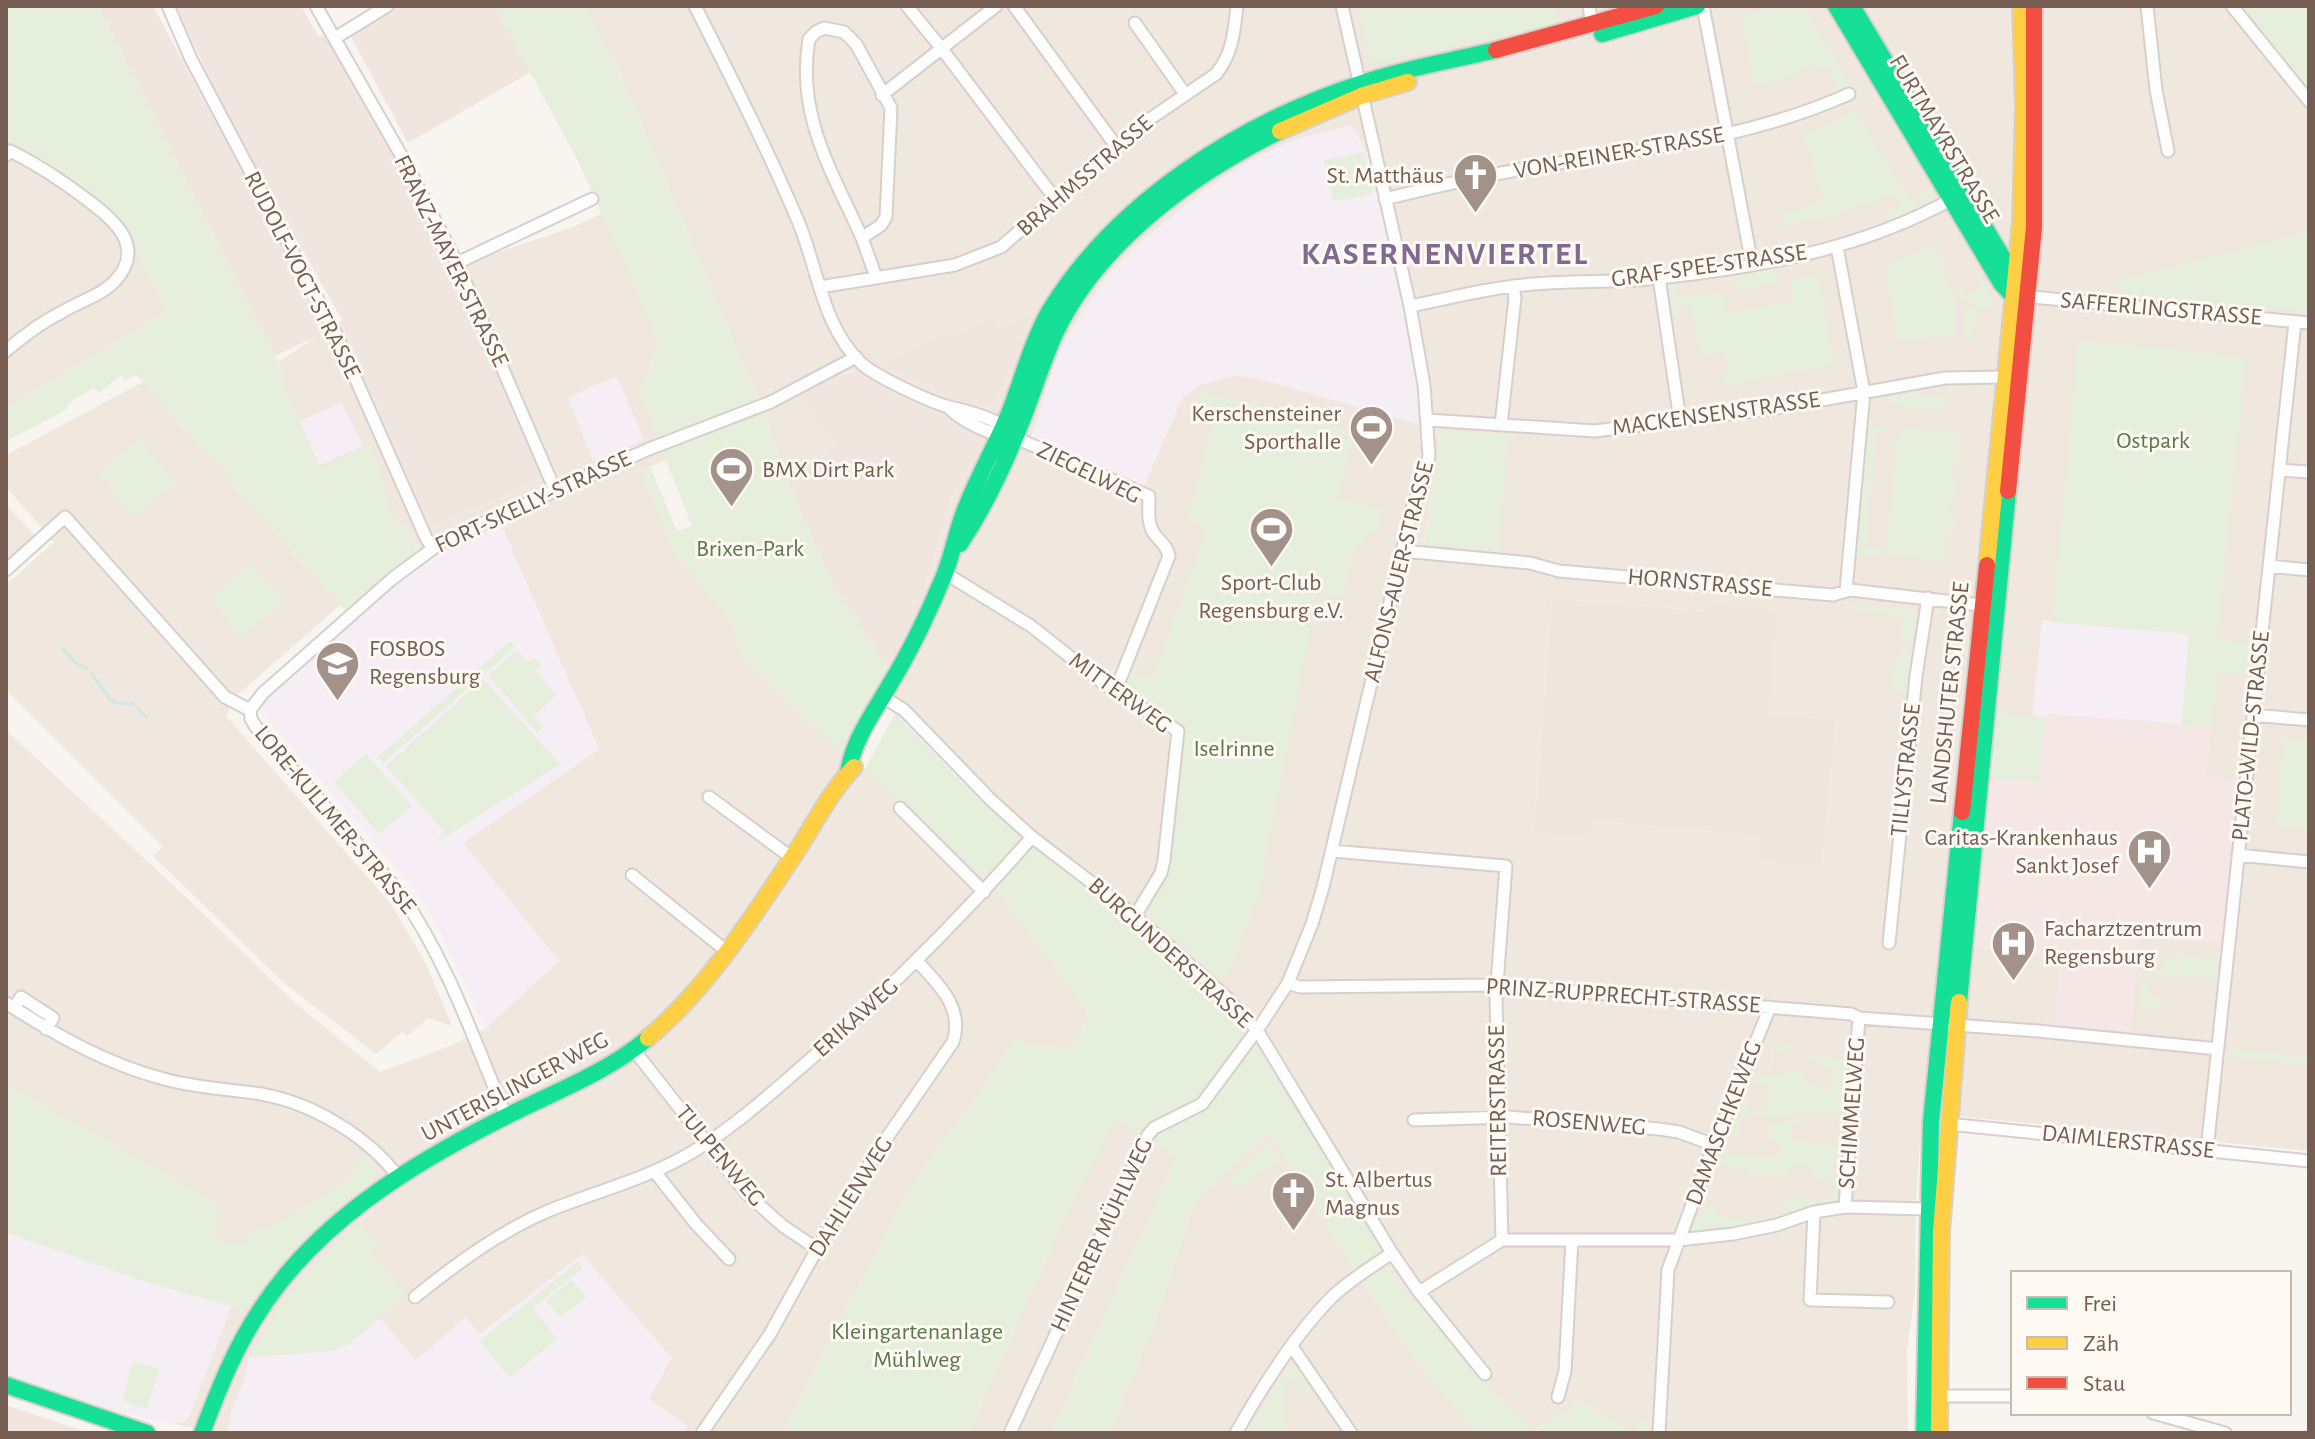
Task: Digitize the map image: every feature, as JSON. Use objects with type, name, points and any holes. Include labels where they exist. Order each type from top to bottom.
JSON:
[{"type":"main road","points":[[1360,89],[1656,6]]},
{"type":"main road","points":[[1360,89],[1664,18],[1697,6]]},
{"type":"main road","name":"FURTMAYRSTRASSE","points":[[1836,6],[2001,283],[2019,296]]},
{"type":"main road","name":"FURTMAYRSTRASSE","points":[[1852,6],[2015,277],[2019,296]]},
{"type":"main road","points":[[2015,277],[2020,231],[2024,105],[2021,6]]},
{"type":"main road","name":"LANDSHUTER STRASSE","points":[[1989,606],[2004,377],[2036,205],[2034,6]]},
{"type":"main road","name":"UNTERISLINGER WEG","points":[[202,1433],[239,1345],[277,1287],[316,1244],[399,1178],[506,1116],[588,1079],[634,1050],[680,1007],[725,950],[856,765],[869,740],[881,714],[883,697],[952,555],[978,519],[1037,337],[1051,309],[1074,276],[1123,224],[1160,192],[1235,141],[1280,117],[1360,89]]},
{"type":"main road","points":[[1987,233],[2008,237],[2020,231]]},
{"type":"main road","name":"LANDSHUTER STRASSE","points":[[1924,1433],[1931,1396],[1948,1124],[1950,1025],[2019,296]]},
{"type":"main road","name":"LANDSHUTER STRASSE","points":[[1939,1433],[1931,1396],[1928,1209],[1931,1122],[1950,1025]]},
{"type":"main road","points":[[6,1385],[147,1433]]},
{"type":"street","name":"RUDOLF-VOGT-STRASSE","points":[[168,6],[191,59],[335,332],[432,547]]},
{"type":"street","name":"FRANZ-MAYER-STRASSE","points":[[316,6],[405,162],[457,263],[555,490]]},
{"type":"street","points":[[335,38],[387,6]]},
{"type":"street","points":[[695,6],[807,242],[835,329],[856,357],[882,377],[947,406],[959,408],[1006,433]]},
{"type":"street","points":[[907,6],[1056,200]]},
{"type":"street","points":[[882,95],[996,6]]},
{"type":"street","points":[[1014,6],[1116,146]]},
{"type":"street","name":"BRAHMSSTRASSE","points":[[820,287],[955,265],[990,253],[1013,239],[1116,146],[1216,74],[1233,43],[1237,6]]},
{"type":"street","name":"ALFONS-AUER-STRASSE","points":[[1257,1030],[1288,983],[1312,924],[1413,505],[1427,467],[1430,444],[1420,354],[1342,6]]},
{"type":"street","points":[[1589,6],[1592,26]]},
{"type":"street","points":[[1703,6],[1752,264]]},
{"type":"street","points":[[2147,6],[2156,90],[2168,151]]},
{"type":"street","points":[[2232,6],[2309,101]]},
{"type":"street","points":[[1135,23],[1185,94]]},
{"type":"street","points":[[862,238],[881,225],[886,217],[891,108],[851,38],[833,28],[824,28],[809,39],[808,106],[820,146],[862,238],[876,277]]},
{"type":"street","name":"VON-REINER-STRASSE","points":[[1385,199],[1464,179],[1727,134],[1789,118],[1849,94]]},
{"type":"street","points":[[6,155],[10,151],[33,162],[74,190],[116,224],[128,244],[125,264],[113,282],[47,320],[6,351]]},
{"type":"street","points":[[457,263],[592,199]]},
{"type":"street","name":"GRAF-SPEE-STRASSE","points":[[1410,306],[1513,286],[1659,278],[1752,264],[1837,247],[1903,224],[1952,199]]},
{"type":"street","points":[[1837,247],[1864,392],[1846,590]]},
{"type":"street","points":[[1659,278],[1680,420]]},
{"type":"street","points":[[1501,425],[1515,298],[1513,286]]},
{"type":"street","name":"SAFFERLINGSTRASSE","points":[[2019,296],[2185,309],[2309,323]]},
{"type":"street","name":"PLATO-WILD-STRASSE","points":[[2207,1150],[2295,322]]},
{"type":"street","name":"FORT-SKELLY-STRASSE","points":[[250,710],[263,693],[432,547],[649,449],[771,402],[856,357]]},
{"type":"street","name":"MACKENSENSTRASSE","points":[[1428,420],[1580,432],[1777,408],[1945,378],[2004,377]]},
{"type":"street","name":"ZIEGELWEG","points":[[1006,433],[1149,496],[1149,522],[1154,534],[1168,549],[1169,556],[1115,692]]},
{"type":"street","points":[[2279,470],[2309,472]]},
{"type":"street","name":"LORE-KULLMER-STRASSE","points":[[6,570],[65,517],[225,697],[250,710],[256,727],[400,893],[417,918],[437,954],[506,1116]]},
{"type":"street","name":"HORNSTRASSE","points":[[1403,551],[1530,563],[1559,571],[1839,595],[1846,590],[1989,606]]},
{"type":"street","points":[[2269,566],[2309,570]]},
{"type":"street","name":"MITTERWEG","points":[[945,573],[1043,634],[1115,692],[1178,731],[1161,873],[1135,916]]},
{"type":"street","name":"TILLYSTRASSE","points":[[1889,943],[1916,676],[1928,598]]},
{"type":"street","name":"BURGUNDERSTRASSE","points":[[883,697],[904,710],[991,800],[1032,837],[1135,916],[1226,997],[1257,1030],[1392,1253],[1485,1374]]},
{"type":"street","points":[[2253,715],[2309,720]]},
{"type":"street","points":[[709,797],[792,858]]},
{"type":"street","points":[[900,808],[984,892]]},
{"type":"street","name":"ERIKAWEG","points":[[415,1297],[475,1251],[518,1226],[549,1211],[655,1172],[707,1143],[787,1080],[918,962],[1032,837]]},
{"type":"street","name":"REITERSTRASSE","points":[[1332,851],[1506,866],[1497,985],[1502,1240]]},
{"type":"street","points":[[2238,855],[2309,862]]},
{"type":"street","points":[[632,875],[725,950]]},
{"type":"street","name":"DAHLIENWEG","points":[[702,1433],[770,1334],[817,1249],[877,1152],[953,1042],[956,1032],[953,1005],[918,962]]},
{"type":"street","name":"PRINZ-RUPPRECHT-STRASSE","points":[[1288,983],[1300,987],[1497,985],[1851,1014],[1859,1018],[2218,1049]]},
{"type":"street","points":[[10,1006],[89,1052],[125,1067],[166,1080],[263,1095],[301,1106],[351,1134],[387,1163],[399,1178]]},
{"type":"street","name":"DAMASCHKEWEG","points":[[1659,1433],[1668,1270],[1770,1007]]},
{"type":"street","name":"SCHIMMELWEG","points":[[1845,1207],[1859,1018]]},
{"type":"street","name":"HINTERER MÜHLWEG","points":[[1010,1433],[1148,1135],[1154,1128],[1202,1104],[1257,1030]]},
{"type":"street","name":"TULPENWEG","points":[[634,1050],[754,1201],[817,1249]]},
{"type":"street","name":"ROSENWEG","points":[[1414,1120],[1499,1117],[1659,1129],[1679,1132],[1714,1145]]},
{"type":"street","name":"DAIMLERSTRASSE","points":[[1948,1124],[2309,1161]]},
{"type":"street","points":[[655,1172],[696,1224],[729,1259]]},
{"type":"street","points":[[1419,1292],[1502,1240],[1679,1240],[1733,1234],[1777,1225],[1814,1212],[1845,1207],[1928,1209]]},
{"type":"street","points":[[1814,1212],[1810,1300],[1888,1302]]},
{"type":"street","points":[[1558,1397],[1565,1371],[1572,1240]]},
{"type":"street","points":[[1236,1433],[1270,1377],[1332,1298],[1351,1280],[1392,1253]]},
{"type":"street","points":[[1293,1348],[1351,1433]]},
{"type":"street","points":[[1931,1396],[2011,1396]]},
{"type":"street","points":[[2160,1415],[2225,1433]]},
{"type":"shaded area","points":[[98,6],[153,6],[328,331],[275,356]]},
{"type":"shaded area","points":[[176,6],[301,6],[319,37],[328,32],[429,212],[546,475],[431,526],[342,320],[228,118]]},
{"type":"shaded area","points":[[378,6],[494,6],[531,72],[408,143],[350,35]]},
{"type":"shaded area","points":[[585,6],[2240,6],[2309,90],[2309,1151],[1925,1113],[1921,1125],[1916,1201],[1915,1292],[1907,1350],[1908,1433],[1646,1433],[1647,1423],[1633,1433],[1577,1399],[1567,1416],[1559,1411],[1534,1433],[1500,1397],[1496,1398],[1413,1306],[1387,1267],[1379,1244],[1248,1028],[1135,924],[1019,835],[875,692],[921,602],[952,498],[976,454],[951,424],[939,415],[879,386],[857,371],[850,371],[837,376],[839,439],[792,493],[764,414],[621,76]],"holes":[[[1440,430],[1499,552],[1424,542]],[[1552,598],[1708,611],[1709,606],[1768,713],[1836,720],[1822,867],[1758,861],[1759,836],[1592,821],[1566,837],[1538,834],[1533,837]],[[1184,727],[1230,878],[1169,863]]]},
{"type":"shaded area","points":[[1351,125],[1368,153],[1422,393],[1424,426],[1259,379],[1234,376],[1200,385],[1182,399],[1144,486],[1031,437],[1058,354],[1106,277],[1133,248],[1200,193],[1246,163],[1293,140]]},
{"type":"shaded area","points":[[6,143],[47,163],[119,216],[168,311],[6,408]]},
{"type":"shaded area","points":[[603,213],[659,341],[641,391],[666,460],[641,471],[676,555],[726,613],[744,658],[844,757],[865,769],[996,888],[1088,1013],[1077,1044],[1064,1048],[1036,1047],[1015,1039],[898,1209],[783,1433],[218,1433],[123,1413],[6,1373],[6,730],[295,1003],[380,1072],[450,1046],[485,1029],[559,961],[463,843],[599,749],[576,697],[424,559],[403,522],[396,525],[381,488],[320,469],[279,374],[283,372],[278,362],[342,320],[455,267],[573,227]]},
{"type":"shaded area","points":[[1038,313],[993,406],[958,401],[882,365],[946,332],[950,338],[992,317],[997,331]]},
{"type":"shaded area","points":[[857,371],[879,386],[939,415],[979,444],[952,498],[921,602],[888,668],[832,583],[792,493],[839,439],[800,398],[837,376]]},
{"type":"shaded area","points":[[617,376],[644,440],[593,462],[568,397]]},
{"type":"shaded area","points":[[143,382],[340,605],[237,695],[226,716],[392,905],[427,966],[452,1026],[428,1018],[407,1036],[402,1032],[376,1054],[284,983],[153,856],[163,847],[6,690],[6,585],[54,542],[6,487],[6,455]]},
{"type":"shaded area","points":[[342,402],[363,446],[319,465],[300,421]]},
{"type":"shaded area","points":[[6,505],[36,536],[6,564]]},
{"type":"shaded area","points":[[499,519],[599,749],[463,843],[559,961],[485,1029],[441,934],[414,889],[258,709],[262,701],[424,559]]},
{"type":"shaded area","points":[[1552,598],[1707,611],[1709,605],[1776,611],[1768,713],[1836,720],[1822,867],[1758,861],[1759,836],[1592,821],[1591,829],[1584,834],[1566,837],[1539,834],[1533,837]]},
{"type":"shaded area","points":[[2042,620],[2189,634],[2182,724],[2048,714],[2045,718],[2032,716]]},
{"type":"shaded area","points":[[1997,713],[2212,727],[2206,776],[2238,780],[2222,944],[2140,937],[2131,1033],[2055,1025],[2059,958],[1974,948]]},
{"type":"shaded area","points":[[1116,1118],[1177,1157],[1051,1433],[968,1433],[1054,1240]]},
{"type":"shaded area","points":[[1270,1134],[1414,1358],[1477,1433],[1109,1433],[1154,1324],[1195,1200]]},
{"type":"shaded area","points":[[6,1232],[143,1281],[232,1306],[189,1417],[181,1423],[155,1421],[6,1373]]},
{"type":"shaded area","points":[[582,1254],[672,1358],[649,1399],[688,1426],[684,1433],[227,1433],[230,1414],[249,1357],[330,1351],[350,1343],[380,1318],[416,1360],[466,1317],[480,1334]]},
{"type":"shaded area","points":[[6,1405],[89,1433],[6,1433]]},
{"type":"green space","points":[[6,6],[98,6],[283,372],[280,375],[320,468],[370,445],[385,484],[381,488],[396,524],[403,522],[418,550],[345,610],[137,375],[125,380],[121,375],[99,393],[94,388],[73,400],[64,411],[6,441],[6,408],[168,311],[119,216],[47,163],[6,143]]},
{"type":"green space","name":"Brixen-Park","points":[[494,6],[585,6],[621,76],[832,583],[888,668],[844,757],[744,658],[726,613],[676,555],[640,471],[650,467],[677,531],[692,526],[664,455],[660,456],[662,450],[641,391],[659,341],[578,161]]},
{"type":"green space","points":[[1357,6],[1555,6],[1558,23],[1376,63],[1368,52]]},
{"type":"green space","points":[[1771,6],[1804,6],[1850,85],[1840,90],[1828,68],[1818,71],[1815,65],[1764,85],[1754,84],[1740,19]]},
{"type":"green space","points":[[2240,6],[2309,6],[2309,90]]},
{"type":"green space","points":[[1854,109],[1910,201],[1931,190],[1936,199],[1887,223],[1884,212],[1899,206],[1893,194],[1839,214],[1785,227],[1782,214],[1823,201],[1801,135],[1849,115],[1848,112]]},
{"type":"green space","points":[[1364,152],[1373,194],[1333,202],[1324,160]]},
{"type":"green space","points":[[2309,231],[2309,312],[2123,294],[2119,280]]},
{"type":"green space","points":[[1933,246],[1947,266],[1942,270],[1955,300],[1956,334],[1898,342],[1885,268],[1891,262]]},
{"type":"green space","points":[[1776,267],[1779,283],[1737,290],[1734,274]]},
{"type":"green space","points":[[1818,274],[1835,362],[1833,365],[1728,385],[1723,383],[1721,374],[1728,372],[1725,352],[1701,355],[1702,375],[1692,306],[1684,307],[1680,303],[1679,318],[1672,319],[1666,282],[1677,280],[1679,297],[1723,292],[1727,312],[1794,301],[1791,279]]},
{"type":"green space","points":[[1952,274],[1966,296],[1981,287],[1976,278],[1981,275],[1991,293],[1994,309],[1977,307],[1973,339],[1963,339],[1964,314],[1977,305],[1962,299]]},
{"type":"green space","name":"Ostpark","points":[[2078,340],[2246,357],[2217,639],[2251,644],[2248,674],[2218,672],[2212,727],[2182,724],[2189,634],[2052,622]]},
{"type":"green space","points":[[1920,390],[1920,397],[1945,395],[1942,410],[1889,405],[1891,395]]},
{"type":"green space","name":"Iselrinne","points":[[1202,392],[1354,430],[1338,498],[1383,509],[1377,534],[1366,531],[1363,544],[1356,543],[1342,599],[1317,592],[1261,886],[1237,956],[1222,982],[1142,915],[1165,876],[1169,863],[1184,727],[1126,689],[1129,673],[1153,677],[1206,531],[1188,519],[1215,416],[1198,408]]},
{"type":"green space","points":[[1871,426],[1892,429],[1876,431],[1866,548],[1882,550],[1881,556],[1856,555],[1866,430]]},
{"type":"green space","points":[[1440,430],[1508,434],[1499,552],[1424,543]]},
{"type":"green space","points":[[1900,430],[1953,433],[1959,439],[1959,467],[1952,461],[1951,479],[1958,486],[1956,504],[1950,499],[1949,512],[1955,518],[1953,537],[1946,530],[1944,553],[1950,563],[1886,554],[1896,441]]},
{"type":"green space","points":[[138,439],[176,481],[135,517],[98,474]]},
{"type":"green space","points":[[251,563],[283,601],[241,637],[209,599]]},
{"type":"green space","points":[[1845,605],[1917,610],[1914,642],[1901,640],[1902,615],[1844,609]]},
{"type":"green space","points":[[510,641],[515,647],[383,763],[378,757]]},
{"type":"green space","points":[[1900,647],[1913,649],[1907,694],[1891,689],[1893,672],[1889,668],[1894,668],[1895,659],[1899,659]]},
{"type":"green space","points":[[517,650],[527,662],[535,658],[541,665],[536,671],[557,695],[534,715],[543,727],[537,732],[488,675]]},
{"type":"green space","points":[[483,679],[560,764],[437,842],[444,831],[386,766]]},
{"type":"green space","name":"Kleingartenanlage Mühlweg","points":[[895,713],[1002,820],[1166,950],[1248,1028],[1379,1244],[1387,1267],[1413,1306],[1419,1303],[1496,1397],[1500,1396],[1534,1433],[1477,1433],[1414,1358],[1270,1134],[1195,1200],[1154,1324],[1109,1433],[1051,1433],[1177,1157],[1116,1119],[1054,1240],[968,1433],[783,1433],[898,1209],[1015,1039],[1046,1047],[1077,1044],[1088,1014],[996,888],[865,769]]},
{"type":"green space","points":[[1997,713],[2045,718],[2039,782],[1991,778]]},
{"type":"green space","points":[[2282,738],[2309,740],[2309,829],[2273,826],[2278,816],[2280,765],[2284,752]]},
{"type":"green space","points":[[366,754],[412,806],[379,834],[334,782]]},
{"type":"green space","points":[[2174,951],[2176,975],[2151,973],[2149,996],[2161,998],[2160,1009],[2141,1007],[2138,1021],[2142,981],[2148,980],[2149,969],[2161,971],[2163,956],[2172,957]]},
{"type":"green space","points":[[2176,951],[2180,951],[2180,957],[2213,959],[2214,954],[2220,954],[2219,964],[2213,963],[2212,968],[2219,969],[2218,978],[2178,974]]},
{"type":"green space","points":[[1783,1045],[1802,1047],[1802,1050],[1788,1048],[1787,1053],[1774,1051],[1771,1075],[1805,1072],[1804,1083],[1818,1084],[1818,1089],[1832,1090],[1834,1067],[1806,1059],[1807,1055],[1844,1059],[1841,1114],[1805,1112],[1768,1117],[1734,1112],[1738,1100],[1749,1098],[1748,1109],[1767,1111],[1770,1085],[1750,1082],[1766,1075],[1771,1077],[1768,1073],[1771,1049]]},
{"type":"green space","points":[[2228,1048],[2309,1057],[2309,1066],[2227,1057]]},
{"type":"green space","points":[[6,1084],[213,1200],[218,1207],[216,1241],[246,1244],[247,1233],[284,1218],[342,1183],[364,1155],[373,1163],[377,1175],[304,1238],[244,1310],[143,1281],[6,1232]]},
{"type":"green space","points":[[1731,1119],[1739,1119],[1738,1137],[1727,1137],[1726,1153],[1779,1157],[1780,1140],[1769,1139],[1769,1124],[1803,1119],[1803,1123],[1791,1123],[1791,1141],[1843,1144],[1844,1126],[1833,1125],[1833,1120],[1848,1121],[1846,1160],[1834,1161],[1833,1177],[1845,1179],[1813,1178],[1813,1166],[1789,1166],[1788,1177],[1748,1175],[1748,1167],[1716,1166],[1716,1174],[1711,1173]]},
{"type":"green space","points":[[1270,1142],[1281,1160],[1235,1188],[1230,1178]]},
{"type":"green space","points":[[1825,1181],[1844,1182],[1843,1200],[1771,1219],[1771,1214],[1784,1214],[1785,1198],[1834,1200],[1834,1186],[1825,1185]]},
{"type":"green space","points":[[1715,1208],[1721,1217],[1744,1218],[1744,1226],[1693,1232],[1690,1226],[1693,1217],[1700,1219],[1703,1212]]},
{"type":"green space","points":[[1748,1218],[1771,1219],[1760,1222],[1748,1226]]},
{"type":"green space","points":[[360,1223],[379,1247],[371,1253],[407,1295],[350,1343],[330,1351],[249,1357],[287,1295],[321,1258]]},
{"type":"green space","points":[[578,1261],[583,1268],[533,1308],[557,1339],[510,1378],[480,1341]]},
{"type":"green space","points":[[572,1280],[586,1297],[560,1317],[546,1301]]},
{"type":"green space","points":[[133,1361],[159,1369],[147,1409],[122,1401]]},
{"type":"green space","points":[[1289,1365],[1298,1366],[1312,1389],[1299,1389],[1299,1379],[1285,1380],[1286,1433],[1247,1433]]},
{"type":"green space","points":[[1577,1399],[1632,1432],[1641,1419],[1647,1423],[1646,1433],[1536,1433],[1559,1411],[1567,1415]]},
{"type":"waterway","points":[[63,649],[87,669]]},
{"type":"waterway","points":[[92,674],[110,699],[117,703],[133,704]]},
{"type":"waterway","points":[[137,708],[147,718]]},
{"type":"traffic: fast","points":[[1602,34],[1697,6]]},
{"type":"traffic: fast","points":[[1836,6],[2001,283],[2012,295]]},
{"type":"traffic: fast","points":[[1852,6],[2015,278]]},
{"type":"traffic: fast","points":[[848,773],[860,737],[906,656],[937,591],[968,502],[1010,411],[1044,322],[1078,271],[1110,234],[1186,170],[1272,120],[1317,99],[1378,78],[1496,50]]},
{"type":"traffic: fast","points":[[960,544],[1002,467],[1056,332],[1074,299],[1097,269],[1123,240],[1182,190],[1247,148],[1280,131]]},
{"type":"traffic: fast","points":[[1959,1002],[2008,491]]},
{"type":"traffic: fast","points":[[1924,1433],[1931,1122],[1962,812]]},
{"type":"traffic: fast","points":[[202,1433],[234,1356],[259,1312],[307,1251],[336,1225],[366,1200],[431,1157],[595,1073],[648,1038]]},
{"type":"traffic: fast","points":[[6,1385],[147,1433]]},
{"type":"traffic: slow","points":[[1987,565],[2021,222],[2024,105],[2021,6]]},
{"type":"traffic: slow","points":[[1280,131],[1361,96],[1408,82]]},
{"type":"traffic: slow","points":[[648,1038],[711,973],[854,767]]},
{"type":"traffic: slow","points":[[1939,1433],[1941,1232],[1959,1002]]},
{"type":"traffic: jam","points":[[1496,50],[1656,6]]},
{"type":"traffic: jam","points":[[2008,491],[2034,227],[2034,6]]},
{"type":"traffic: jam","points":[[1962,812],[1987,565]]},
{"type":"place","name":"St. Matthäus","points":[[1475,215]]},
{"type":"place","name":"Kerschensteiner Sporthalle","points":[[1372,467]]},
{"type":"place","name":"BMX Dirt Park","points":[[731,509]]},
{"type":"place","name":"Sport-Club Regensburg e.V.","points":[[1271,568]]},
{"type":"place","name":"FOSBOS Regensburg","points":[[338,702]]},
{"type":"place","name":"Caritas-Krankenhaus Sankt Josef","points":[[2149,891]]},
{"type":"place","name":"Facharztzentrum Regensburg","points":[[2013,982]]},
{"type":"place","name":"St. Albertus Magnus","points":[[1294,1233]]},
{"type":"district","name":"KASERNENVIERTEL","points":[[1445,254]]}]
